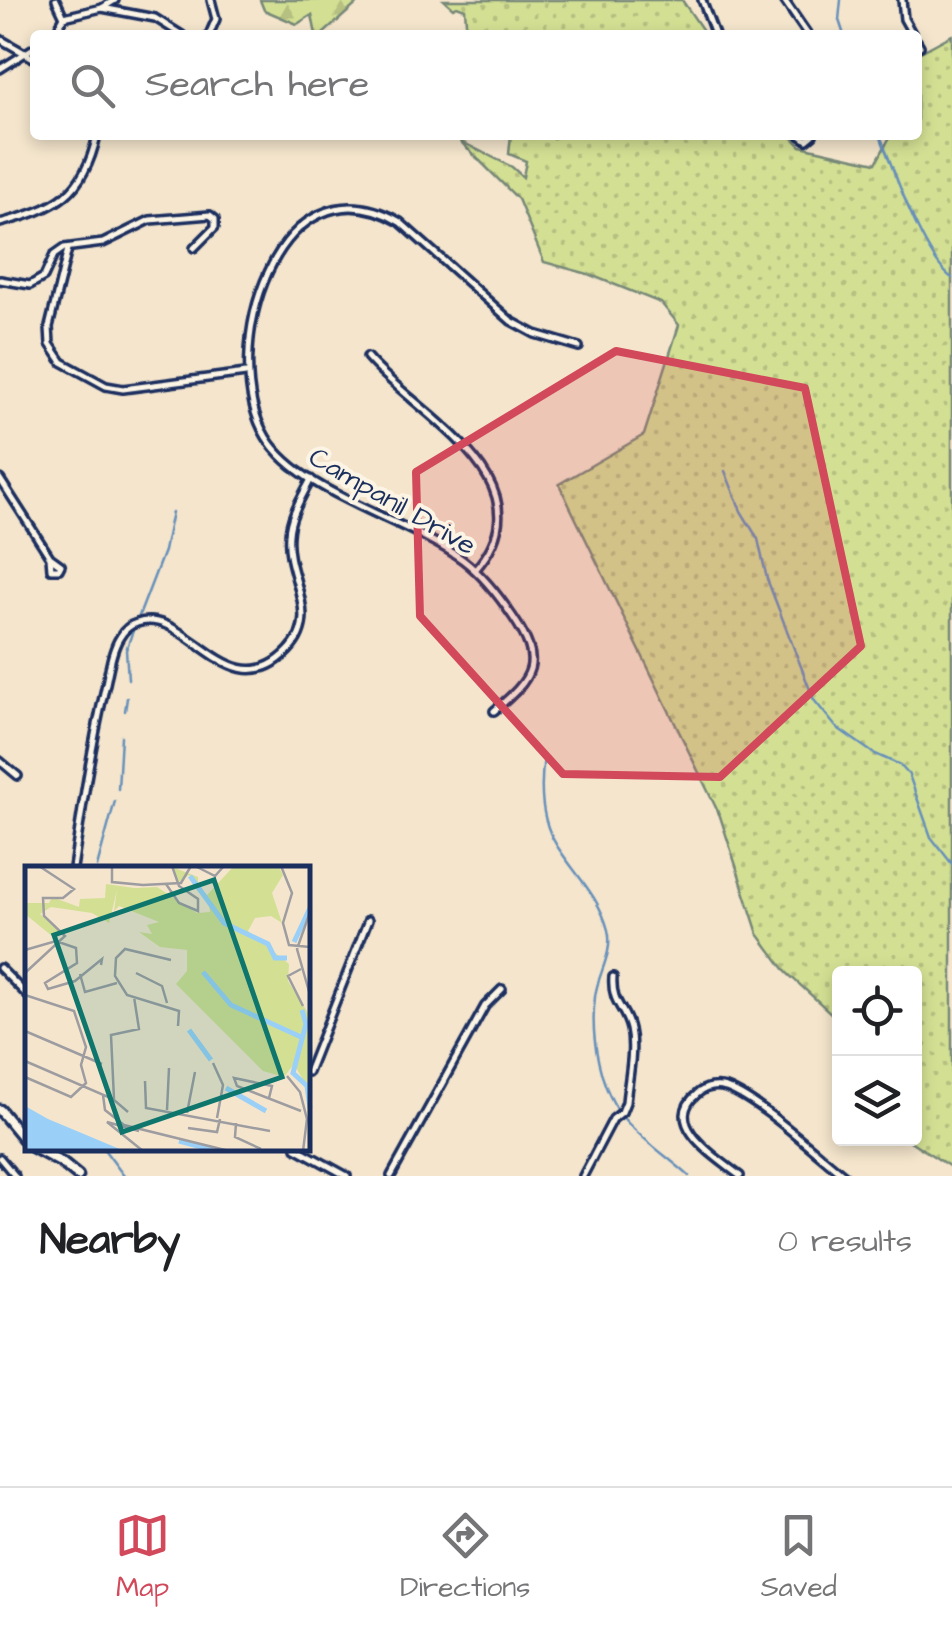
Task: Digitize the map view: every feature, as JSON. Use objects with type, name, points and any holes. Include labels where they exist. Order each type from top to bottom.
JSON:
[{"type":"street","points":[[56,0],[64,17]]},
{"type":"street","points":[[92,0],[98,8],[155,18],[174,30]]},
{"type":"street","points":[[57,30],[64,17],[115,0]]},
{"type":"street","points":[[210,30],[216,19],[211,0]]},
{"type":"street","points":[[702,0],[712,30]]},
{"type":"street","points":[[784,0],[805,30]]},
{"type":"street","points":[[902,0],[904,18],[911,30]]},
{"type":"street","points":[[0,39],[30,56]]},
{"type":"street","points":[[0,70],[30,49]]},
{"type":"street","points":[[0,223],[49,205],[72,191],[88,170],[96,140]]},
{"type":"street","name":"Campanil Drive","points":[[494,711],[524,684],[532,668],[526,636],[500,597],[475,570],[437,544],[311,479],[287,462],[264,435],[252,408],[246,373],[257,308],[284,243],[309,219],[341,208],[373,210],[400,222],[511,321],[579,348]]},
{"type":"street","points":[[0,280],[21,286],[38,282],[49,270],[54,255],[68,248],[103,243],[150,220],[210,214],[215,219],[214,227],[194,248]]},
{"type":"street","points":[[68,248],[48,334],[62,362],[106,386],[123,389],[246,373]]},
{"type":"street","points":[[367,356],[386,379],[456,435],[483,470],[497,505],[499,525],[494,544],[475,570]]},
{"type":"street","points":[[0,479],[50,557]]},
{"type":"street","points":[[72,866],[92,744],[120,636],[134,624],[154,621],[235,667],[261,667],[282,656],[294,644],[303,622],[304,607],[290,556],[289,535],[294,514],[311,479]]},
{"type":"street","points":[[0,761],[18,776]]},
{"type":"street","points":[[310,1067],[368,920]]},
{"type":"street","points":[[0,968],[25,993]]},
{"type":"street","points":[[583,1176],[612,1119],[622,1112],[626,1102],[631,1036],[613,998],[613,977]]},
{"type":"street","points":[[20,987],[25,983]]},
{"type":"street","points":[[391,1176],[485,1006],[502,989]]},
{"type":"street","points":[[740,1176],[688,1129],[687,1108],[696,1094],[707,1088],[720,1087],[734,1093],[845,1176]]},
{"type":"street","points":[[0,1110],[25,1140]]},
{"type":"street","points":[[40,1151],[78,1176]]},
{"type":"street","points":[[301,1151],[347,1176]]},
{"type":"street","points":[[0,1158],[15,1176]]},
{"type":"highlighted area","points":[[616,351],[805,388],[861,646],[720,777],[563,774],[420,616],[416,472]]},
{"type":"green space","points":[[260,0],[361,0],[328,30],[315,30],[312,15],[297,24],[264,10]]},
{"type":"green space","points":[[444,0],[682,0],[703,30],[467,30],[465,9],[453,8]]},
{"type":"green space","points":[[952,35],[952,1168],[918,1146],[922,1146],[922,966],[832,966],[832,1014],[787,973],[758,934],[720,816],[559,484],[644,435],[679,325],[661,303],[588,274],[544,262],[518,199],[460,141],[512,167],[523,177],[526,161],[509,154],[510,140],[795,140],[801,146],[876,163],[888,140],[922,140],[922,51]]},
{"type":"waterway","points":[[841,0],[842,30]]},
{"type":"waterway","points":[[882,140],[920,233],[941,268],[952,278]]},
{"type":"waterway","points":[[725,471],[741,511],[758,539],[767,579],[814,700],[836,727],[873,753],[900,765],[909,775],[931,837],[952,864]]},
{"type":"waterway","points":[[139,616],[164,551],[172,512]]},
{"type":"waterway","points":[[128,679],[126,650],[134,628]]},
{"type":"waterway","points":[[125,711],[127,698]]},
{"type":"waterway","points":[[118,789],[121,736]]},
{"type":"waterway","points":[[544,757],[544,814],[551,836],[593,896],[608,930],[609,947],[596,989],[594,1012],[595,1045],[603,1078],[626,1121],[689,1176]]},
{"type":"waterway","points":[[97,866],[115,801]]},
{"type":"waterway","points":[[105,1151],[124,1176]]}]
